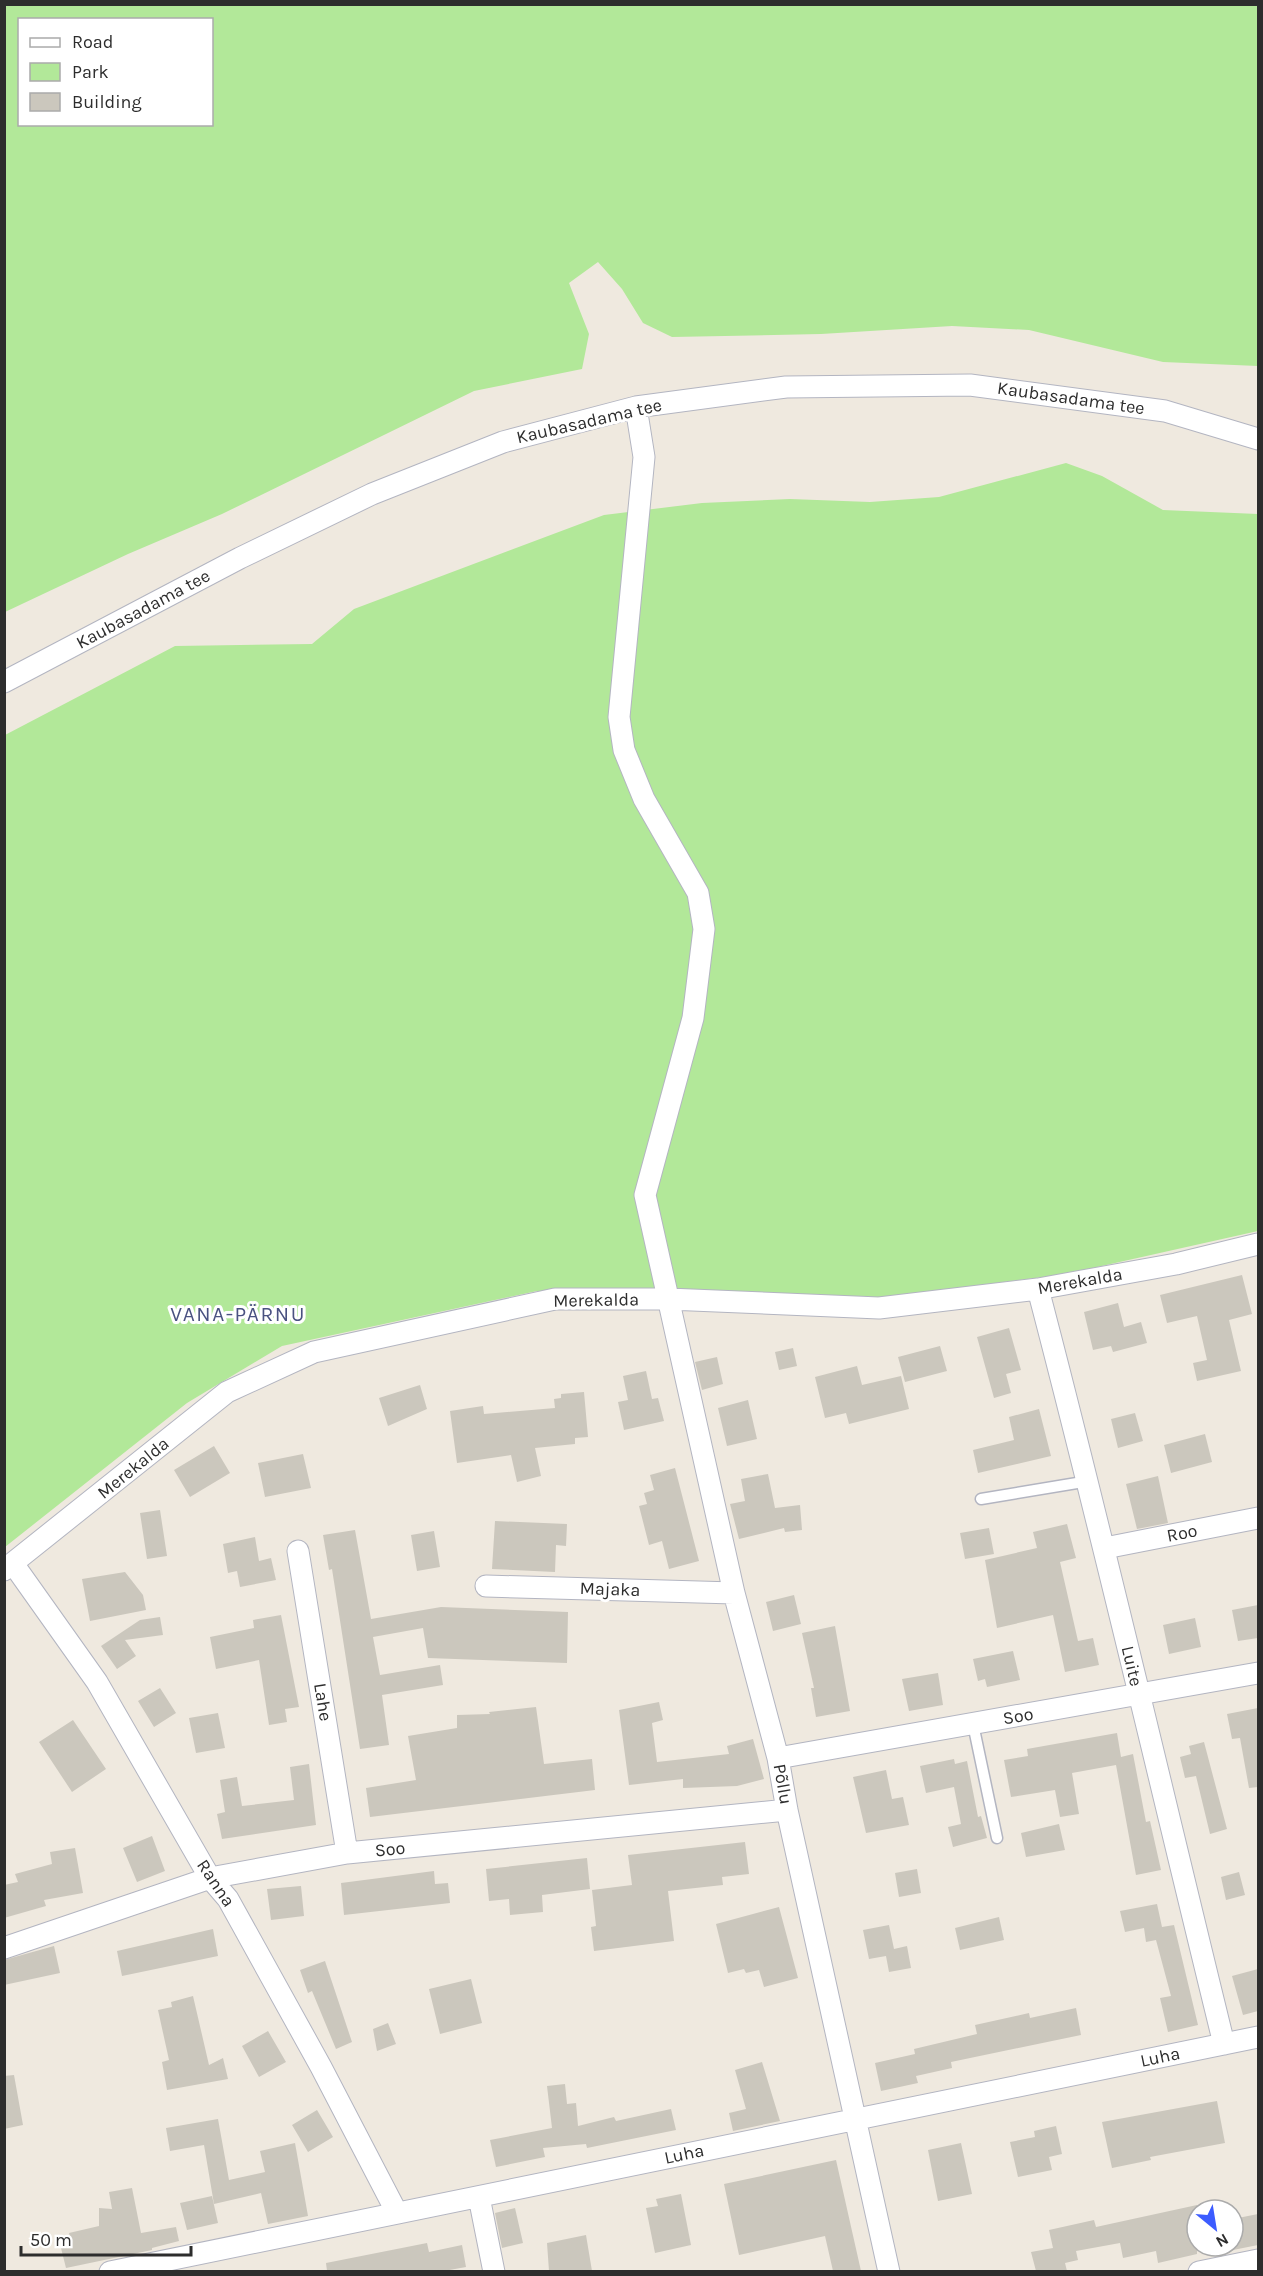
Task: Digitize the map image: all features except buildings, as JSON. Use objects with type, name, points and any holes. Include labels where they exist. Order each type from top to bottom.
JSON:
[{"type":"street","name":"Kaubasadama tee","points":[[4,681],[240,558],[372,494],[503,442],[636,407],[786,387],[970,385],[1165,411],[1258,439]]},
{"type":"street","name":"Põllu","points":[[636,407],[644,457],[619,717],[624,750],[644,799],[698,893],[704,929],[693,1017],[645,1195],[734,1593],[778,1758],[787,1810],[889,2271]]},
{"type":"street","name":"Merekalda","points":[[9,1567],[227,1392],[314,1352],[555,1299],[668,1299],[879,1308],[1038,1289],[1176,1264],[1258,1244]]},
{"type":"street","name":"Luite","points":[[1038,1289],[1089,1481],[1138,1695],[1224,2044]]},
{"type":"street","name":"Roo","points":[[1105,1548],[1258,1518]]},
{"type":"street","name":"Lahe","points":[[298,1551],[347,1853]]},
{"type":"street","name":"Ranna","points":[[9,1567],[97,1682],[210,1878],[234,1910],[398,2213]]},
{"type":"street","name":"Majaka","points":[[486,1586],[734,1593]]},
{"type":"street","name":"Soo","points":[[778,1758],[1258,1673]]},
{"type":"street","name":"Soo","points":[[4,1948],[210,1878],[347,1853],[787,1810]]},
{"type":"street","name":"Luha","points":[[110,2271],[1258,2037]]},
{"type":"street","points":[[479,2197],[494,2271]]},
{"type":"street","points":[[1199,2271],[1258,2260]]},
{"type":"lane","points":[[981,1499],[1089,1481]]},
{"type":"lane","points":[[973,1724],[998,1838]]},
{"type":"green space","points":[[4,5],[1258,5],[1258,366],[1163,362],[1029,330],[952,326],[821,334],[672,337],[643,323],[622,289],[598,262],[569,283],[589,334],[582,369],[474,391],[222,514],[128,554],[5,612]]},
{"type":"green space","points":[[1066,463],[1102,476],[1163,510],[1258,514],[1258,1231],[1066,1274],[873,1299],[537,1291],[282,1346],[187,1403],[5,1547],[5,735],[175,646],[312,644],[354,609],[604,515],[702,503],[790,499],[870,502],[939,497]]},
{"type":"district","name":"VANA-PÄRNU","points":[[238,1314]]}]
